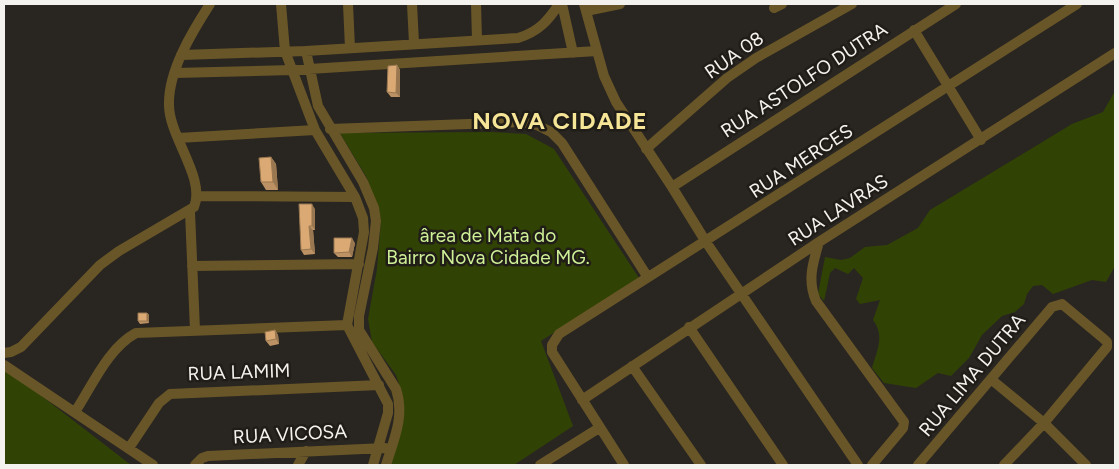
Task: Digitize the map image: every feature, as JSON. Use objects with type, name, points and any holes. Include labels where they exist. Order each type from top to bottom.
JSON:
[{"type":"street","points":[[4,353],[20,347],[100,265],[119,251],[190,212],[194,207],[197,196],[196,186],[178,138],[169,105],[181,55],[195,27],[210,4]]},
{"type":"street","points":[[281,4],[285,51],[315,130],[355,197],[364,218],[364,232],[348,325],[388,404],[388,413],[373,465]]},
{"type":"street","points":[[348,4],[350,48]]},
{"type":"street","points":[[412,4],[414,43]]},
{"type":"street","points":[[476,4],[477,39]]},
{"type":"street","points":[[181,55],[306,51],[477,39],[518,38],[531,34],[550,18],[561,4]]},
{"type":"street","points":[[561,4],[573,53]]},
{"type":"street","points":[[620,4],[585,8],[604,76],[616,102],[706,242],[858,465]]},
{"type":"street","name":"RUA 08","points":[[646,149],[741,68],[852,4]]},
{"type":"street","name":"RUA ASTOLFO DUTRA","points":[[672,187],[956,4]]},
{"type":"street","name":"RUA MERCES","points":[[582,400],[552,352],[552,345],[559,334],[647,276],[706,242],[1077,4]]},
{"type":"street","points":[[914,30],[981,140]]},
{"type":"street","points":[[306,51],[308,68],[318,106],[363,182],[374,208],[376,221],[373,248],[359,316],[359,330],[396,389],[399,400],[399,424],[386,465]]},
{"type":"street","points":[[176,73],[293,70],[597,51]]},
{"type":"street","name":"RUA LAVRAS","points":[[582,400],[818,242],[1115,53]]},
{"type":"street","points":[[330,129],[521,122],[537,125],[551,132],[562,143],[647,276]]},
{"type":"street","points":[[178,138],[315,130]]},
{"type":"street","points":[[197,196],[355,197]]},
{"type":"street","points":[[190,212],[195,330]]},
{"type":"street","points":[[818,242],[810,278],[811,289],[816,301],[904,422],[903,428],[872,465]]},
{"type":"street","points":[[192,266],[359,264]]},
{"type":"street","name":"RUA LIMA DUTRA","points":[[918,465],[1052,307],[1062,304],[1104,339],[1107,342],[1107,347],[1044,423]]},
{"type":"street","points":[[75,412],[114,352],[125,339],[136,333],[148,331],[348,325]]},
{"type":"street","points":[[689,327],[783,465]]},
{"type":"street","points":[[4,365],[154,465]]},
{"type":"street","points":[[632,366],[701,465]]},
{"type":"street","points":[[992,380],[1044,423],[1086,465]]},
{"type":"street","name":"RUA LAMIM","points":[[129,448],[159,403],[170,394],[379,385]]},
{"type":"street","points":[[582,400],[624,465]]},
{"type":"street","points":[[1004,465],[1044,423]]},
{"type":"street","points":[[540,465],[599,428]]},
{"type":"street","name":"RUA VICOSA","points":[[195,465],[202,458],[208,456],[392,447]]},
{"type":"street","points":[[298,465],[306,451]]},
{"type":"green space","points":[[1115,91],[1115,266],[1106,282],[1092,280],[1053,294],[1042,285],[1033,286],[1027,294],[1024,304],[1015,312],[1002,316],[982,335],[969,358],[951,376],[938,373],[916,388],[884,383],[872,368],[879,343],[879,332],[873,320],[880,300],[860,304],[856,299],[863,278],[854,268],[848,274],[835,268],[830,273],[824,301],[818,294],[825,257],[841,260],[850,258],[865,247],[887,245],[918,228],[930,210],[1072,124],[1103,112]]},
{"type":"green space","name":"ârea de Mata do Bairro Nova Cidade MG.","points":[[491,132],[526,134],[554,149],[639,278],[541,341],[573,426],[514,465],[391,465],[403,424],[402,393],[396,375],[372,342],[368,319],[377,269],[381,220],[367,178],[340,133]]},
{"type":"green space","points":[[4,367],[131,465],[4,465]]},
{"type":"building","points":[[397,65],[396,93],[387,92],[388,66]]},
{"type":"building","points":[[271,157],[273,182],[261,182],[259,158]]},
{"type":"building","points":[[299,204],[312,204],[312,226],[309,226],[311,249],[301,250]]},
{"type":"building","points":[[334,238],[352,238],[349,252],[334,253]]},
{"type":"building","points":[[138,313],[147,313],[147,321],[138,321]]},
{"type":"building","points":[[275,330],[276,339],[266,341],[265,332]]},
{"type":"district","name":"NOVA CIDADE","points":[[560,120]]}]
